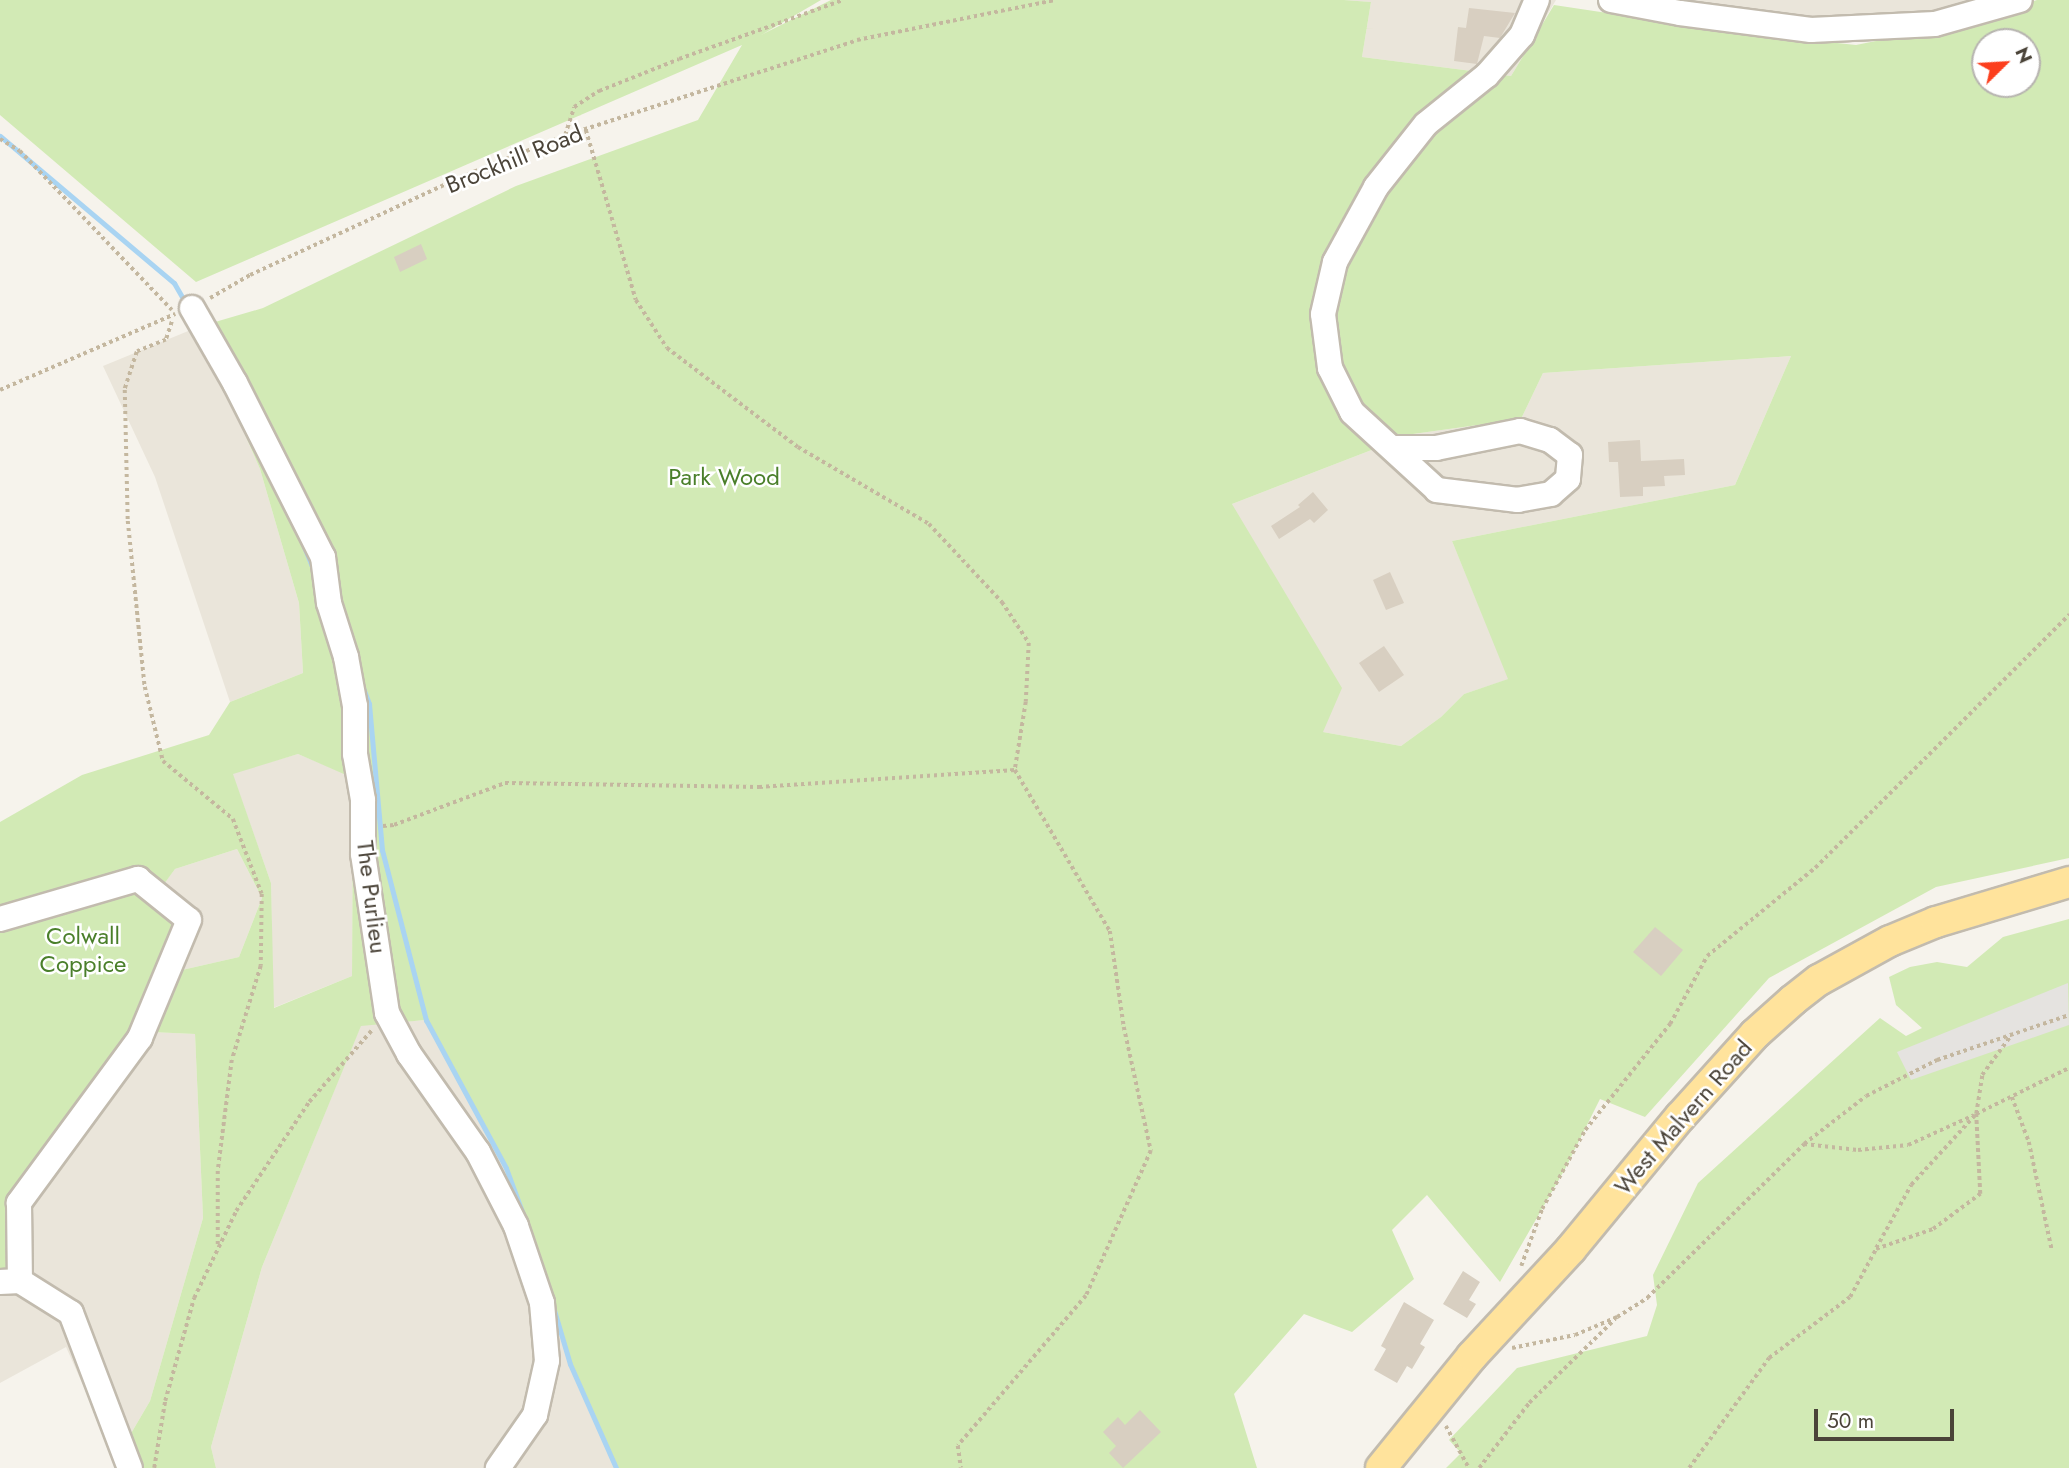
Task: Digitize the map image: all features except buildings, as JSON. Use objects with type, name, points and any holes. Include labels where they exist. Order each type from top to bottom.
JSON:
[{"type":"main road","name":"West Malvern Road","points":[[1381,1468],[1472,1356],[1571,1249],[1680,1117],[1755,1034],[1793,1000],[1819,980],[1889,941],[1936,922],[2069,882]]},
{"type":"street","points":[[1393,448],[1436,448],[1520,431],[1550,440],[1570,455],[1568,479],[1550,494],[1518,500],[1437,490],[1352,412],[1330,368],[1322,314],[1335,262],[1376,187],[1426,124],[1487,75],[1522,35],[1538,0]]},
{"type":"street","points":[[1611,0],[1680,13],[1811,30],[1935,24],[2020,0]]},
{"type":"street","name":"The Purlieu","points":[[184,311],[235,383],[323,557],[330,603],[346,657],[355,706],[355,754],[363,800],[363,854],[387,1013],[409,1054],[478,1152],[516,1226],[542,1303],[547,1361],[535,1415],[498,1468]]},
{"type":"street","points":[[0,919],[138,879],[189,920],[140,1038],[19,1203],[10,1281],[71,1313],[130,1468]]},
{"type":"path","points":[[564,136],[574,107],[599,91],[843,0]]},
{"type":"path","name":"Brockhill Road","points":[[0,390],[184,311],[250,275],[461,177],[564,136],[857,40],[1055,0]]},
{"type":"path","points":[[586,130],[636,300],[667,348],[798,447],[929,524],[1009,612],[1029,643],[1026,702],[1015,770],[1110,931],[1124,1027],[1151,1151],[1086,1296],[958,1446],[961,1468]]},
{"type":"path","points":[[0,139],[20,151],[184,311]]},
{"type":"path","points":[[172,322],[166,340],[137,352],[125,390],[128,521],[145,687],[163,761],[233,819],[262,894],[261,966],[232,1060],[218,1171],[218,1248]]},
{"type":"path","points":[[1519,1273],[1542,1209],[1585,1129],[1670,1024],[1707,956],[1815,868],[2069,615]]},
{"type":"path","points":[[363,829],[394,825],[505,783],[759,787],[1015,770]]},
{"type":"path","points":[[154,1468],[165,1401],[194,1298],[236,1211],[309,1102],[387,1013]]},
{"type":"path","points":[[1511,1348],[1575,1335],[1617,1317],[1647,1298],[1804,1144],[1866,1096],[1937,1060],[2069,1015]]},
{"type":"path","points":[[1876,1248],[1933,1229],[1980,1194],[1976,1114],[1982,1075],[2013,1032]]},
{"type":"path","points":[[1804,1144],[1858,1150],[1908,1145],[2069,1068]]},
{"type":"path","points":[[2012,1097],[2029,1142],[2052,1250]]},
{"type":"path","points":[[1689,1468],[1769,1358],[1850,1297],[1911,1185],[1976,1114]]},
{"type":"path","points":[[1479,1468],[1529,1403],[1617,1317]]},
{"type":"path","points":[[1434,1402],[1469,1468]]},
{"type":"shaded area","points":[[1344,0],[1556,0],[1511,76],[1362,57],[1371,2]]},
{"type":"shaded area","points":[[1644,0],[1992,0],[1933,16],[1811,21]]},
{"type":"shaded area","points":[[198,327],[260,469],[299,603],[303,673],[230,702],[155,477],[103,366]]},
{"type":"shaded area","points":[[1791,356],[1735,485],[1452,541],[1509,679],[1464,694],[1441,717],[1401,746],[1323,732],[1232,504],[1413,434],[1521,419],[1543,373]]},
{"type":"shaded area","points":[[298,754],[353,777],[352,976],[273,1008],[271,883],[232,773]]},
{"type":"shaded area","points":[[237,849],[262,898],[239,957],[182,970],[166,960],[152,899],[175,869]]},
{"type":"shaded area","points":[[2068,983],[2069,1025],[1911,1080],[1897,1052]]},
{"type":"shaded area","points":[[426,1020],[506,1168],[540,1260],[570,1364],[616,1468],[216,1468],[211,1447],[262,1267],[361,1025]]},
{"type":"shaded area","points":[[151,1032],[195,1034],[203,1218],[150,1401],[116,1459],[66,1347],[0,1383],[0,1279],[9,1276],[6,1208],[122,1046]]},
{"type":"green space","name":"Park Wood","points":[[0,0],[821,0],[761,35],[831,0],[1344,0],[1371,2],[1362,57],[1511,76],[1554,5],[1734,32],[1856,45],[1980,20],[2037,0],[2069,0],[2069,858],[1936,887],[1769,978],[1645,1117],[1600,1099],[1565,1169],[1500,1282],[1427,1195],[1392,1230],[1414,1279],[1352,1332],[1304,1314],[1234,1394],[1257,1468],[616,1468],[570,1364],[540,1260],[506,1168],[425,1020],[361,1026],[262,1267],[211,1447],[216,1468],[118,1468],[116,1459],[150,1401],[203,1218],[195,1034],[151,1032],[122,1046],[6,1208],[9,1276],[0,1279],[0,822],[82,775],[209,735],[230,702],[303,673],[299,603],[260,469],[198,327],[263,308],[516,186],[698,120],[742,45],[196,282],[0,115]],"holes":[[[1791,356],[1735,485],[1452,541],[1508,679],[1464,694],[1441,717],[1401,746],[1323,732],[1342,688],[1232,504],[1413,434],[1521,419],[1543,373]],[[298,754],[353,778],[352,976],[274,1008],[271,883],[233,774]],[[237,849],[262,898],[239,957],[182,970],[167,960],[176,931],[153,899],[175,869]]]},
{"type":"green space","points":[[2069,919],[2069,1468],[1446,1468],[1461,1453],[1449,1440],[1517,1368],[1647,1336],[1657,1305],[1653,1275],[1698,1183],[1880,1018],[1906,1036],[1922,1028],[1896,1005],[1889,977],[1910,967],[1937,962],[1967,967],[2003,937]]},
{"type":"waterway","points":[[0,136],[174,283],[186,304]]},
{"type":"waterway","points":[[301,539],[314,572]]},
{"type":"waterway","points":[[363,688],[369,704],[382,850],[426,1020],[506,1168],[524,1217]]},
{"type":"waterway","points":[[554,1310],[570,1364],[616,1468]]},
{"type":"park label","name":"Colwall Coppice","points":[[83,950]]}]
